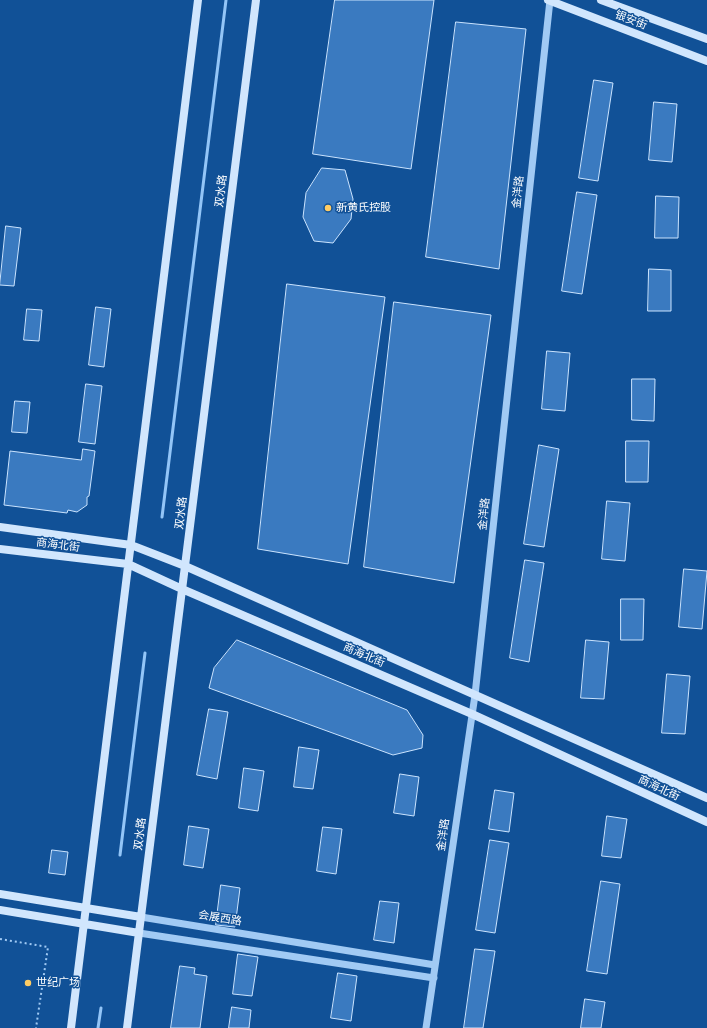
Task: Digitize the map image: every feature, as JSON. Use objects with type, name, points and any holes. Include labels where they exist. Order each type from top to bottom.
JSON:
[{"type":"main road","points":[[71,1028],[198,0]]},
{"type":"main road","name":"双水路","points":[[127,1028],[256,0]]},
{"type":"main road","name":"银安街","points":[[549,0],[707,61]]},
{"type":"main road","name":"银安街","points":[[601,0],[707,39]]},
{"type":"main road","name":"商海北街","points":[[0,527],[131,545],[185,566],[707,798]]},
{"type":"main road","name":"商海北街","points":[[0,549],[128,564],[182,589],[472,714],[707,822]]},
{"type":"main road","name":"会展西路","points":[[0,894],[141,916]]},
{"type":"main road","points":[[0,910],[139,933]]},
{"type":"street","name":"金洋路","points":[[426,1028],[475,695],[549,0]]},
{"type":"street","name":"会展西路","points":[[141,916],[436,965]]},
{"type":"street","points":[[139,933],[434,978]]},
{"type":"path","points":[[0,939],[48,947],[36,1028]]},
{"type":"building","points":[[335,0],[434,0],[411,169],[313,154]]},
{"type":"building","points":[[456,22],[526,29],[499,269],[426,257]]},
{"type":"building","points":[[594,80],[613,83],[598,181],[579,178]]},
{"type":"building","points":[[654,102],[677,104],[672,162],[649,160]]},
{"type":"building","name":"新黄氏控股","points":[[322,168],[345,170],[353,199],[351,219],[333,243],[314,241],[303,217],[306,193]]},
{"type":"building","points":[[577,192],[597,195],[582,294],[562,291]]},
{"type":"building","points":[[656,196],[679,197],[678,238],[655,238]]},
{"type":"building","points":[[6,226],[21,228],[14,286],[0,285]]},
{"type":"building","points":[[649,269],[671,270],[671,311],[648,311]]},
{"type":"building","points":[[287,284],[385,297],[348,564],[258,549]]},
{"type":"building","points":[[394,302],[491,315],[454,583],[364,567]]},
{"type":"building","points":[[96,307],[111,309],[104,367],[89,365]]},
{"type":"building","points":[[27,309],[42,310],[39,341],[24,340]]},
{"type":"building","points":[[547,351],[570,353],[565,411],[542,409]]},
{"type":"building","points":[[632,379],[655,379],[654,421],[632,420]]},
{"type":"building","points":[[86,384],[102,386],[95,444],[79,442]]},
{"type":"building","points":[[15,401],[30,402],[27,433],[12,432]]},
{"type":"building","points":[[626,441],[649,441],[648,482],[626,482]]},
{"type":"building","points":[[539,445],[559,449],[544,547],[524,544]]},
{"type":"building","points":[[83,449],[95,451],[87,505],[77,512],[68,510],[67,513],[4,505],[10,451],[81,460]]},
{"type":"building","points":[[607,501],[630,503],[625,561],[602,559]]},
{"type":"building","points":[[525,560],[544,563],[529,662],[510,658]]},
{"type":"building","points":[[684,569],[707,571],[702,629],[679,627]]},
{"type":"building","points":[[621,599],[644,599],[643,640],[621,640]]},
{"type":"building","points":[[237,640],[407,710],[423,735],[422,748],[393,755],[209,688],[214,668]]},
{"type":"building","points":[[586,640],[609,642],[604,699],[581,698]]},
{"type":"building","points":[[667,674],[690,676],[685,734],[662,733]]},
{"type":"building","points":[[209,709],[228,712],[217,779],[197,775]]},
{"type":"building","points":[[299,747],[319,750],[313,789],[294,787]]},
{"type":"building","points":[[244,768],[264,771],[258,811],[239,808]]},
{"type":"building","points":[[400,774],[419,777],[414,816],[394,813]]},
{"type":"building","points":[[495,790],[514,793],[509,832],[489,829]]},
{"type":"building","points":[[607,816],[627,819],[621,858],[602,856]]},
{"type":"building","points":[[189,826],[209,829],[203,868],[184,865]]},
{"type":"building","points":[[323,827],[342,829],[336,874],[317,871]]},
{"type":"building","points":[[490,840],[509,843],[495,933],[476,930]]},
{"type":"building","points":[[52,850],[68,852],[65,875],[49,873]]},
{"type":"building","points":[[601,881],[620,884],[607,974],[587,971]]},
{"type":"building","points":[[221,885],[240,888],[235,927],[216,925]]},
{"type":"building","points":[[380,901],[399,903],[394,943],[374,940]]},
{"type":"building","points":[[475,949],[495,951],[483,1028],[464,1028]]},
{"type":"building","points":[[238,954],[258,957],[252,996],[233,994]]},
{"type":"building","points":[[180,966],[195,968],[194,974],[207,976],[200,1028],[171,1028]]},
{"type":"building","points":[[338,973],[357,976],[351,1021],[331,1018]]},
{"type":"building","points":[[585,999],[605,1002],[601,1028],[581,1028]]},
{"type":"building","points":[[232,1007],[251,1010],[249,1028],[229,1028]]},
{"type":"waterway","points":[[162,517],[226,0]]},
{"type":"waterway","points":[[120,855],[145,653]]},
{"type":"waterway","points":[[98,1028],[101,1008]]},
{"type":"place","name":"新黄氏控股","points":[[328,208]]},
{"type":"place","name":"世纪广场","points":[[28,983]]}]
